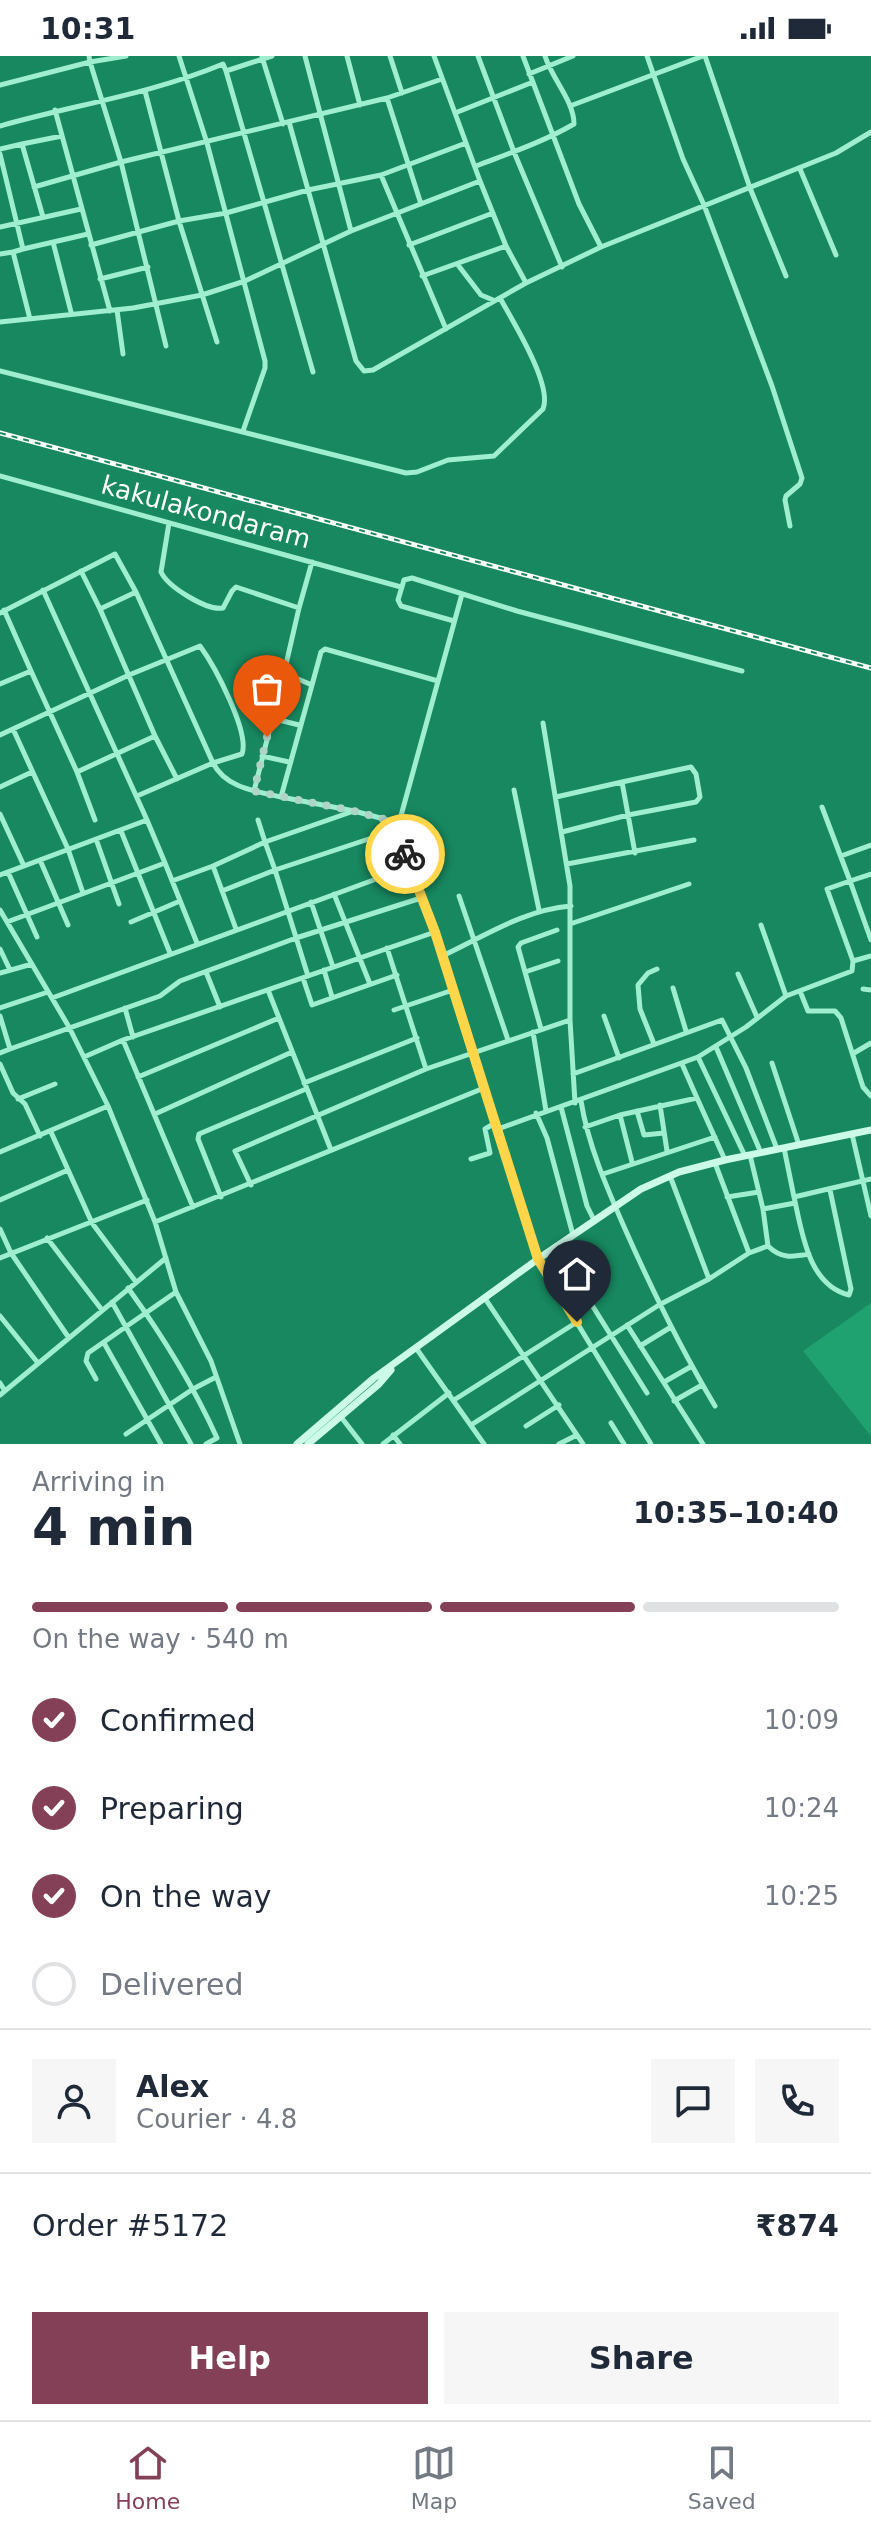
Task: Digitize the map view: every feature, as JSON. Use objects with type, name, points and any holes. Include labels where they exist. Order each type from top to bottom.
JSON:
[{"type":"street","points":[[0,85],[90,59],[126,56]]},
{"type":"street","points":[[179,56],[207,143],[265,368],[243,431]]},
{"type":"street","points":[[220,56],[313,372]]},
{"type":"street","points":[[226,71],[272,56]]},
{"type":"street","points":[[305,56],[351,231]]},
{"type":"street","points":[[347,56],[360,105]]},
{"type":"street","points":[[390,56],[402,93]]},
{"type":"street","points":[[434,56],[506,246],[526,283]]},
{"type":"street","points":[[478,56],[562,267]]},
{"type":"street","points":[[523,56],[587,223],[601,247]]},
{"type":"street","points":[[476,166],[539,144],[574,124],[570,106],[545,56]]},
{"type":"street","points":[[529,74],[573,56]]},
{"type":"street","points":[[647,56],[683,159],[704,205],[772,386],[802,478],[800,484],[786,496],[790,526]]},
{"type":"street","points":[[570,106],[704,56],[750,188],[786,276]]},
{"type":"street","points":[[263,57],[308,190],[359,367],[364,371],[373,370],[526,283],[601,247],[800,169],[836,153],[871,132]]},
{"type":"street","points":[[90,59],[121,162],[166,346]]},
{"type":"street","points":[[0,126],[55,110],[145,91],[223,64]]},
{"type":"street","points":[[34,187],[162,151],[207,143],[243,131],[387,98],[442,79]]},
{"type":"street","points":[[455,113],[533,82]]},
{"type":"street","points":[[145,91],[179,221],[217,342]]},
{"type":"street","points":[[387,98],[421,204]]},
{"type":"street","points":[[55,110],[123,354]]},
{"type":"street","points":[[23,249],[18,223],[3,181],[0,151],[62,136]]},
{"type":"street","points":[[91,245],[179,221],[226,213],[308,190],[381,175],[466,143]]},
{"type":"street","points":[[22,144],[43,217]]},
{"type":"street","points":[[800,169],[836,255]]},
{"type":"street","points":[[381,175],[446,329]]},
{"type":"street","points":[[0,322],[71,312],[113,310],[202,295],[245,281],[351,231],[480,181]]},
{"type":"street","points":[[0,227],[81,209]]},
{"type":"street","points":[[409,245],[493,213]]},
{"type":"street","points":[[0,254],[88,234]]},
{"type":"street","points":[[53,242],[71,312]]},
{"type":"street","points":[[422,276],[506,246]]},
{"type":"street","points":[[13,252],[30,319]]},
{"type":"street","points":[[0,371],[406,473],[448,460],[494,456],[543,409],[545,403],[529,351],[497,299],[481,295],[458,265]]},
{"type":"street","points":[[100,279],[148,267]]},
{"type":"street","name":"kakulakondaram","points":[[0,476],[401,587],[404,580],[412,578],[462,594]]},
{"type":"street","points":[[169,523],[161,572],[162,577],[180,590],[205,605],[219,609],[236,587],[299,608]]},
{"type":"street","points":[[95,820],[51,712],[2,612],[115,554],[167,658],[213,763],[223,778],[254,791],[354,811],[399,826]]},
{"type":"street","points":[[254,791],[312,562]]},
{"type":"street","points":[[81,571],[177,779]]},
{"type":"street","points":[[401,587],[398,600],[401,606],[454,621]]},
{"type":"street","points":[[43,590],[137,796],[197,943]]},
{"type":"street","points":[[100,609],[136,592]]},
{"type":"street","points":[[651,1444],[538,1259],[435,932],[409,867],[399,826],[462,594],[742,671]]},
{"type":"street","points":[[0,735],[167,658],[200,646],[238,721],[244,739],[242,754],[213,763],[137,796]]},
{"type":"street","points":[[281,797],[299,725],[321,652],[325,649],[438,681]]},
{"type":"street","points":[[0,684],[31,671]]},
{"type":"street","points":[[284,673],[312,685]]},
{"type":"street","points":[[271,718],[299,725]]},
{"type":"street","points":[[543,723],[571,906],[570,1020],[578,1102],[615,1206],[659,1305],[715,1406]]},
{"type":"street","points":[[13,729],[68,849],[83,893]]},
{"type":"street","points":[[77,772],[155,736]]},
{"type":"street","points":[[262,756],[289,762]]},
{"type":"street","points":[[556,797],[687,767],[693,769],[700,797],[696,802],[562,832]]},
{"type":"street","points":[[0,787],[32,772]]},
{"type":"street","points":[[622,782],[635,853]]},
{"type":"street","points":[[514,790],[539,910]]},
{"type":"street","points":[[822,807],[871,940]]},
{"type":"street","points":[[172,881],[265,842],[354,811]]},
{"type":"street","points":[[0,814],[24,866]]},
{"type":"street","points":[[0,875],[147,820]]},
{"type":"street","points":[[258,820],[296,938],[312,1005],[397,975]]},
{"type":"street","points":[[222,891],[399,826]]},
{"type":"street","points":[[121,831],[170,953]]},
{"type":"street","points":[[96,839],[119,904]]},
{"type":"street","points":[[567,864],[694,840]]},
{"type":"street","points":[[841,856],[871,845]]},
{"type":"street","points":[[40,860],[68,925]]},
{"type":"street","points":[[7,922],[165,863]]},
{"type":"street","points":[[213,866],[236,929]]},
{"type":"street","points":[[0,1008],[50,995],[409,867]]},
{"type":"street","points":[[8,872],[37,937]]},
{"type":"street","points":[[471,1159],[490,1153],[485,1129],[578,1102],[682,1064],[716,1047],[786,996],[852,971],[853,961],[827,889],[871,874]]},
{"type":"street","points":[[570,924],[689,884]]},
{"type":"street","points":[[334,894],[370,984]]},
{"type":"street","points":[[459,896],[508,1040]]},
{"type":"street","points":[[0,1053],[160,996],[175,983],[296,938],[421,898]]},
{"type":"street","points":[[131,922],[180,901]]},
{"type":"street","points":[[311,902],[333,967]]},
{"type":"street","points":[[442,956],[517,918],[539,910],[571,906]]},
{"type":"street","points":[[0,910],[69,1027],[108,1106],[147,1200],[176,1292],[216,1377],[240,1444]]},
{"type":"street","points":[[761,925],[786,996]]},
{"type":"street","points":[[541,1029],[518,951],[519,944],[557,930]]},
{"type":"street","points":[[84,1057],[123,1040],[435,932]]},
{"type":"street","points":[[387,948],[426,1069]]},
{"type":"street","points":[[0,949],[10,970]]},
{"type":"street","points":[[853,961],[871,956]]},
{"type":"street","points":[[525,972],[558,961]]},
{"type":"street","points":[[0,973],[32,964]]},
{"type":"street","points":[[654,1044],[640,1009],[638,985],[648,973],[657,969]]},
{"type":"street","points":[[324,970],[332,997]]},
{"type":"street","points":[[206,972],[220,1007]]},
{"type":"street","points":[[738,974],[757,1017]]},
{"type":"street","points":[[673,988],[686,1031]]},
{"type":"street","points":[[863,989],[871,990]]},
{"type":"street","points":[[268,990],[331,1150]]},
{"type":"street","points":[[394,1010],[453,990]]},
{"type":"street","points":[[800,991],[808,1011],[838,1012],[863,1087],[871,1096]]},
{"type":"street","points":[[125,1008],[133,1037]]},
{"type":"street","points":[[0,1016],[10,1049]]},
{"type":"street","points":[[604,1016],[619,1058]]},
{"type":"street","points":[[138,1077],[279,1018]]},
{"type":"street","points":[[573,1074],[719,1019],[732,1036],[781,1149],[816,1271],[842,1293],[851,1294],[830,1190]]},
{"type":"street","points":[[251,1185],[235,1151],[426,1069],[570,1020]]},
{"type":"street","points":[[533,1032],[546,1111]]},
{"type":"street","points":[[221,1197],[198,1139],[199,1134],[417,1038]]},
{"type":"street","points":[[123,1040],[193,1207]]},
{"type":"street","points":[[854,1053],[871,1043]]},
{"type":"street","points":[[716,1047],[761,1153]]},
{"type":"street","points":[[155,1114],[292,1052]]},
{"type":"street","points":[[698,1057],[748,1156],[763,1209],[768,1246]]},
{"type":"street","points":[[772,1063],[799,1145]]},
{"type":"street","points":[[0,1064],[17,1099],[25,1104],[40,1136]]},
{"type":"street","points":[[682,1064],[725,1160]]},
{"type":"street","points":[[17,1099],[55,1084]]},
{"type":"street","points":[[155,1222],[484,1088]]},
{"type":"street","points":[[585,1127],[620,1115],[697,1098]]},
{"type":"street","points":[[660,1105],[667,1151]]},
{"type":"street","points":[[0,1152],[108,1106]]},
{"type":"street","points":[[561,1107],[587,1206],[594,1220]]},
{"type":"street","points":[[637,1111],[642,1133],[664,1133]]},
{"type":"street","points":[[536,1113],[547,1138],[573,1235]]},
{"type":"street","points":[[620,1115],[632,1162]]},
{"type":"street","points":[[297,1444],[374,1378],[555,1246],[641,1189],[670,1176],[725,1160],[871,1130]]},
{"type":"street","points":[[51,1132],[92,1223],[136,1282]]},
{"type":"street","points":[[852,1134],[871,1216]]},
{"type":"street","points":[[603,1174],[715,1137]]},
{"type":"street","points":[[715,1163],[749,1253]]},
{"type":"street","points":[[0,1200],[68,1170]]},
{"type":"street","points":[[670,1176],[709,1279]]},
{"type":"street","points":[[763,1209],[871,1179]]},
{"type":"street","points":[[727,1197],[759,1192]]},
{"type":"street","points":[[0,1258],[147,1200]]},
{"type":"street","points":[[0,1229],[11,1253],[69,1338]]},
{"type":"street","points":[[47,1238],[102,1310]]},
{"type":"street","points":[[555,1246],[647,1393]]},
{"type":"street","points":[[768,1246],[787,1258],[809,1254]]},
{"type":"street","points":[[471,1425],[659,1305],[709,1279],[749,1253],[768,1246]]},
{"type":"street","points":[[0,1383],[3,1393],[166,1258]]},
{"type":"street","points":[[128,1288],[193,1389],[217,1438],[206,1444]]},
{"type":"street","points":[[96,1379],[85,1359],[88,1353],[176,1292]]},
{"type":"street","points":[[484,1297],[583,1444]]},
{"type":"street","points":[[112,1302],[191,1444]]},
{"type":"street","points":[[0,1316],[38,1363]]},
{"type":"street","points":[[454,1400],[577,1322]]},
{"type":"street","points":[[627,1325],[703,1444]]},
{"type":"street","points":[[640,1346],[671,1327]]},
{"type":"street","points":[[104,1343],[161,1444]]},
{"type":"street","points":[[416,1348],[484,1444]]},
{"type":"street","points":[[308,1444],[379,1384],[398,1362]]},
{"type":"street","points":[[664,1382],[692,1366]]},
{"type":"street","points":[[126,1434],[216,1377]]},
{"type":"street","points":[[674,1401],[702,1385]]},
{"type":"street","points":[[383,1444],[449,1393]]},
{"type":"street","points":[[526,1426],[559,1405]]},
{"type":"street","points":[[340,1416],[362,1444]]},
{"type":"street","points":[[611,1423],[622,1441],[611,1444]]},
{"type":"street","points":[[393,1435],[400,1444]]},
{"type":"street","points":[[559,1444],[577,1435]]},
{"type":"green space","points":[[871,1303],[871,1436],[803,1351]]},
{"type":"railway","points":[[0,433],[871,668]]},
{"type":"way so far","points":[[267,737],[254,791],[399,823],[405,854]]},
{"type":"route","points":[[405,854],[435,932],[538,1259],[577,1322]]}]
